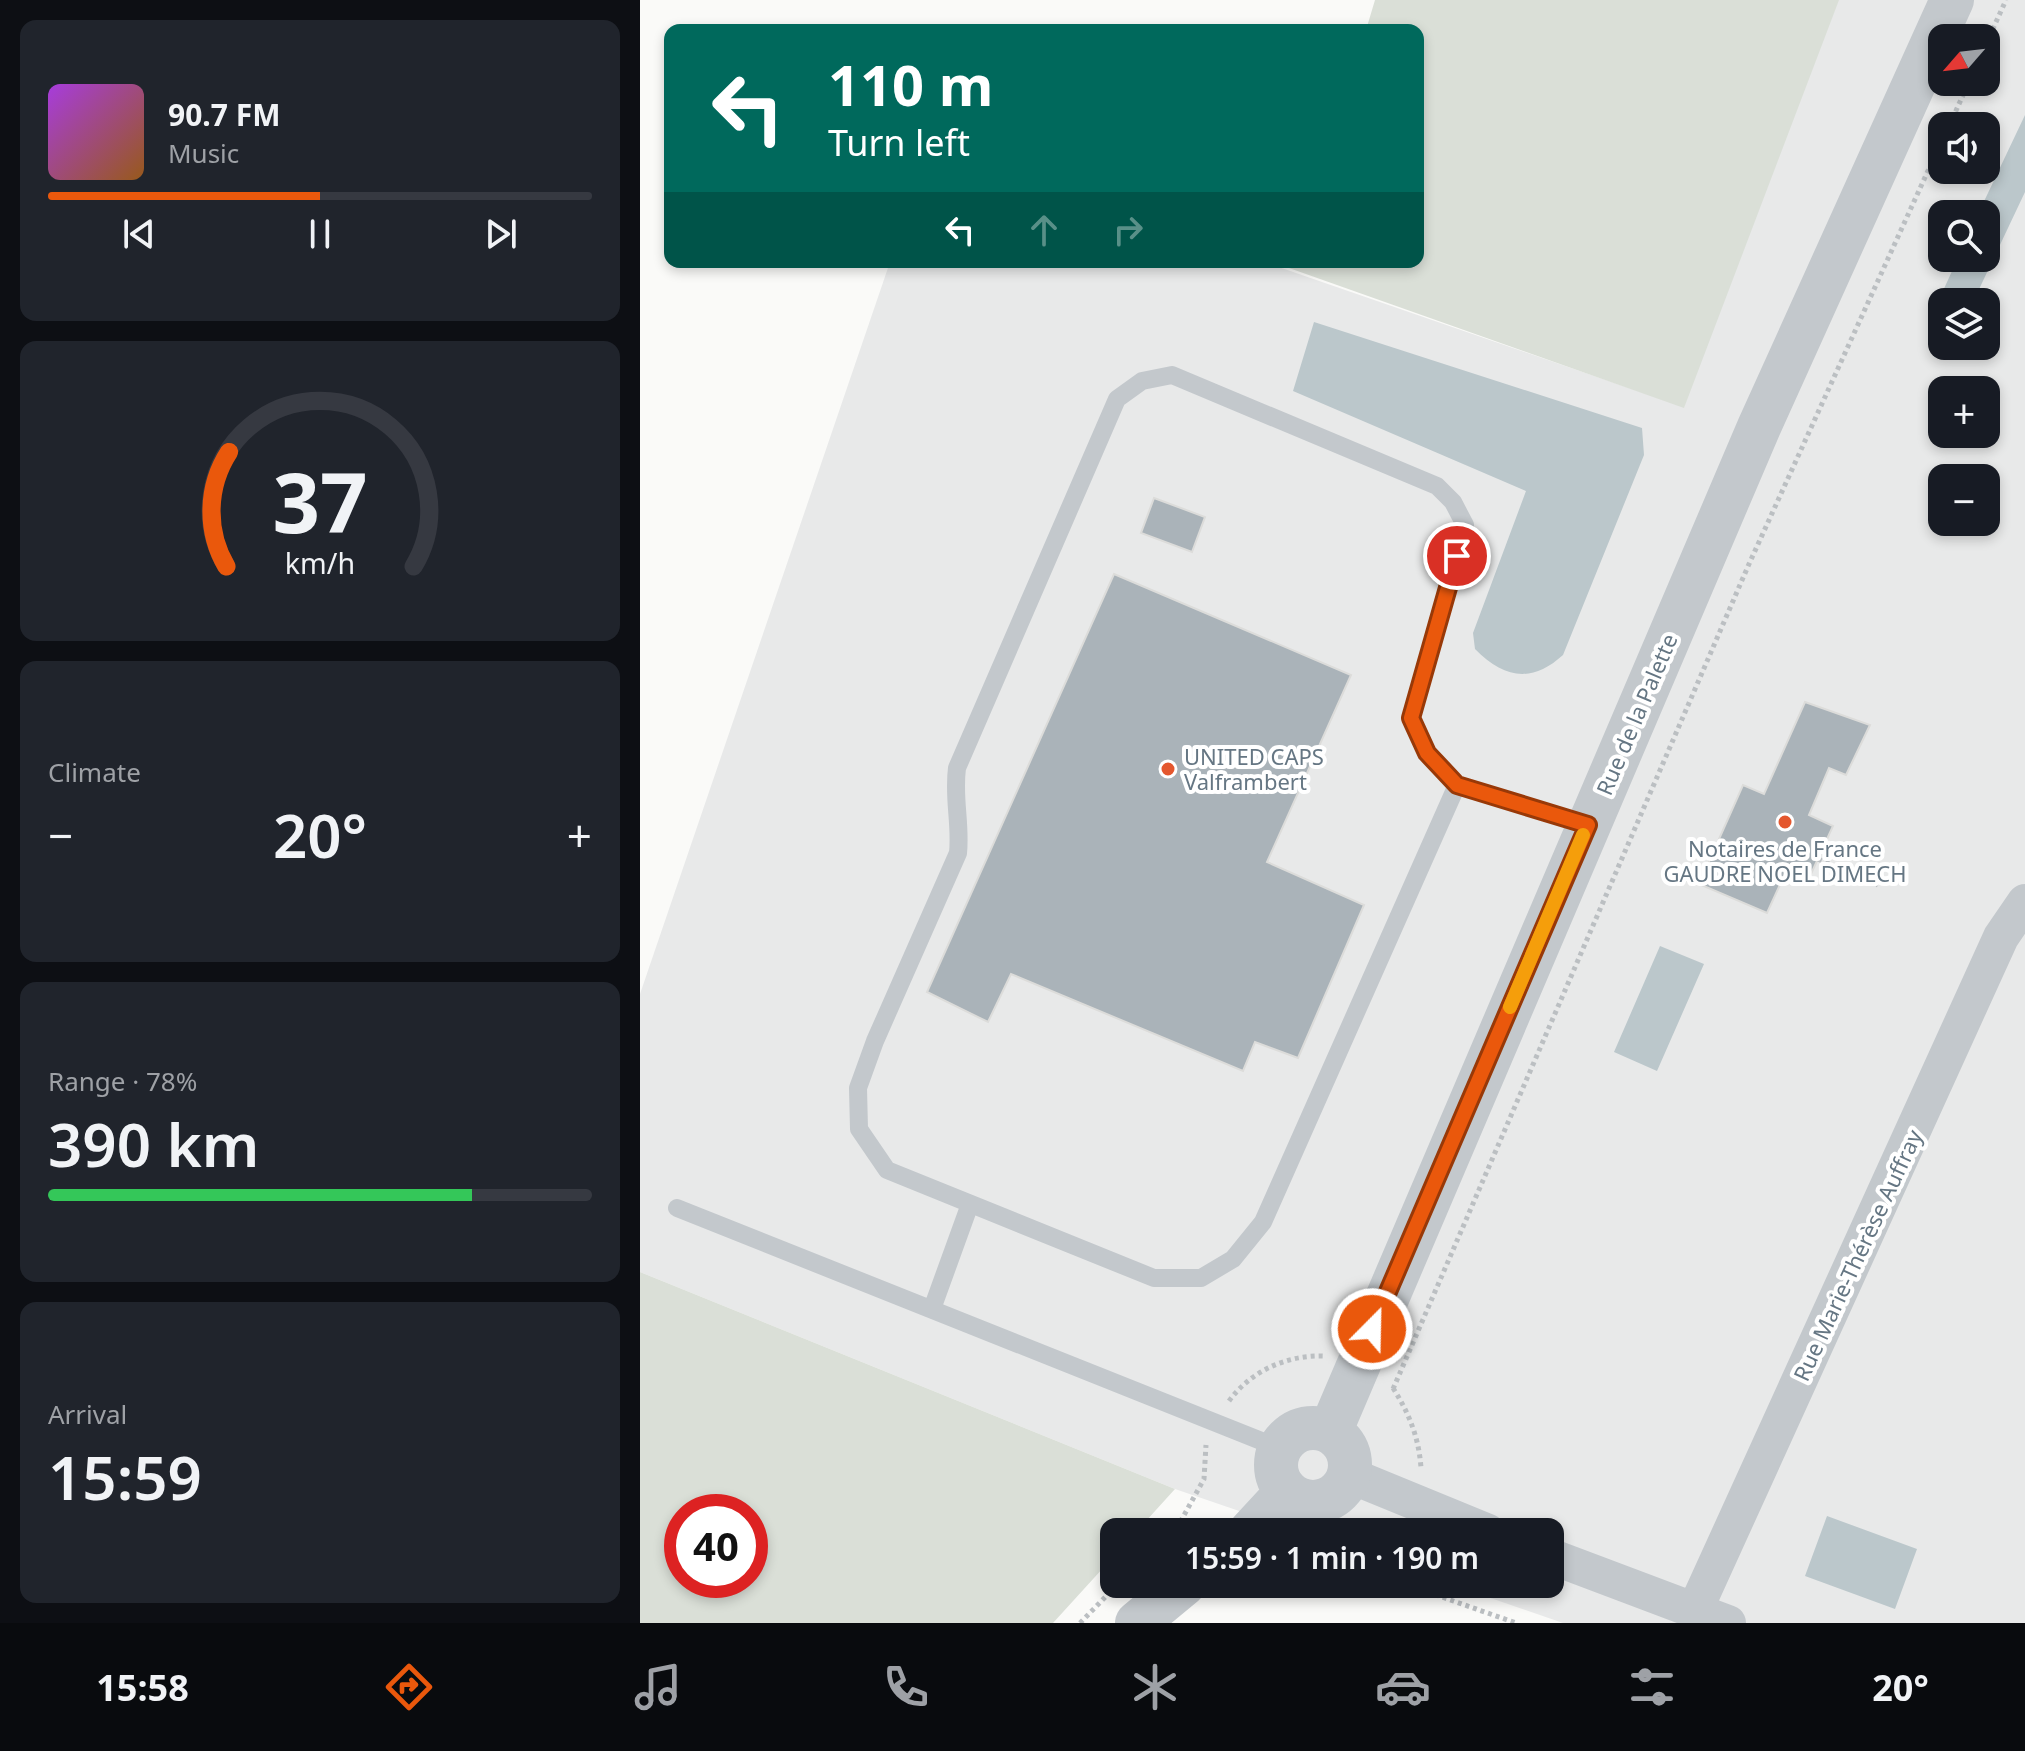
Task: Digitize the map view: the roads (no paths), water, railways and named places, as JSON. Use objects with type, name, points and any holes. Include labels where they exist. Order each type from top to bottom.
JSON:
[{"type":"street","name":"Rue de la Palette","points":[[1330,1432],[1759,427],[1952,0]]},
{"type":"street","name":"Rue Marie-Thérèse Auffray","points":[[1694,1612],[2001,937],[2025,902]]},
{"type":"street","points":[[1318,1428],[1330,1432],[1347,1449],[1349,1475],[1344,1487],[1323,1501],[1297,1499],[1287,1492],[1276,1471],[1279,1448],[1296,1432],[1318,1428]]},
{"type":"street","points":[[1349,1475],[1453,1518]]},
{"type":"street","points":[[1263,1518],[1287,1492]]},
{"type":"street","points":[[1564,1561],[1728,1623]]},
{"type":"street","points":[[1137,1623],[1167,1598]]},
{"type":"lane","points":[[1457,785],[1263,1222],[1233,1259],[1201,1278],[1154,1278],[887,1170],[859,1129],[858,1088],[875,1041],[958,853],[961,829],[953,797],[957,768],[1117,399],[1142,381],[1172,375],[1437,486],[1453,502],[1465,525],[1411,718],[1427,753],[1457,785],[1588,825]]},
{"type":"lane","points":[[932,1309],[970,1204]]},
{"type":"lane","points":[[677,1208],[1279,1448]]},
{"type":"place","name":"UNITED CAPS Valframbert","points":[[1168,769]]},
{"type":"place","name":"Notaires de France GAUDRE NOEL DIMECH","points":[[1785,822]]}]
